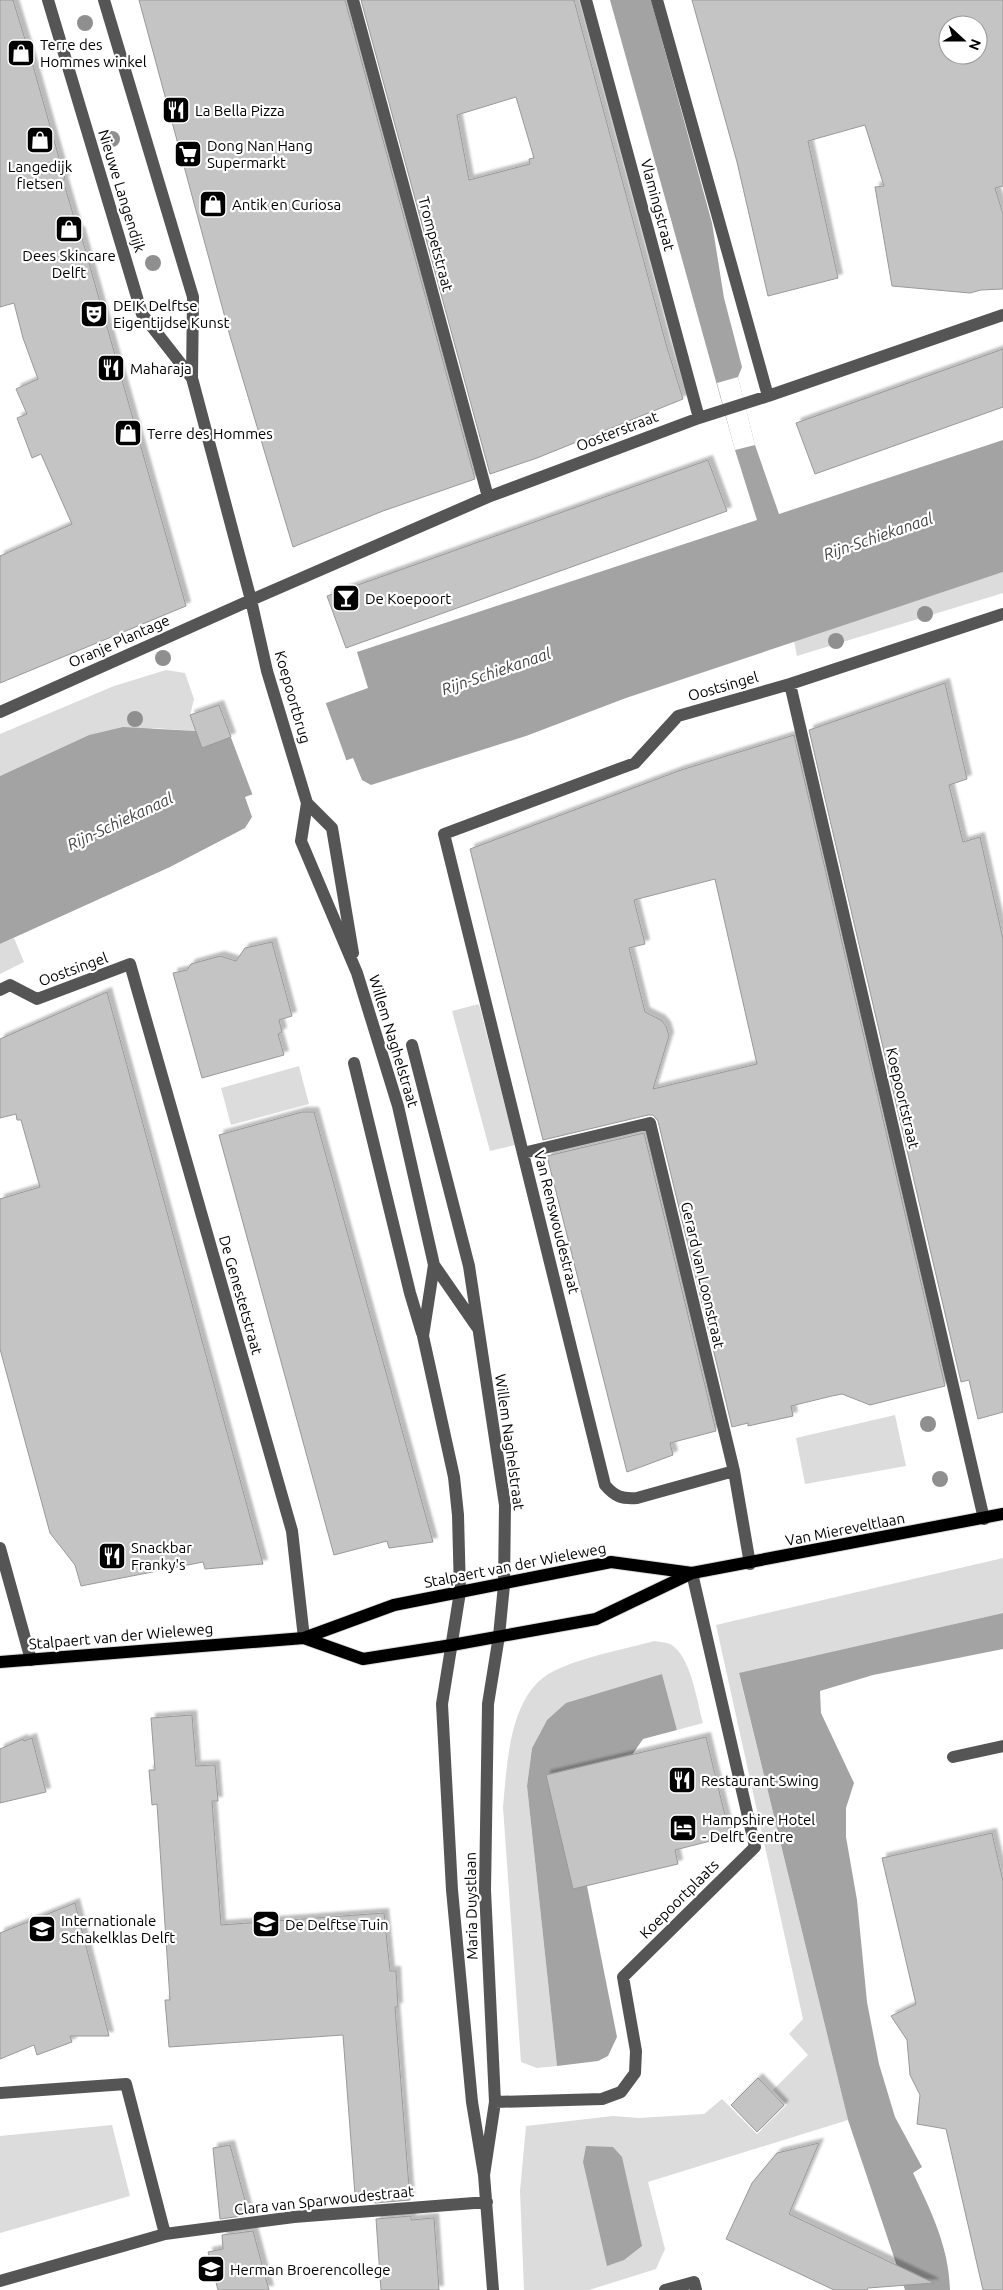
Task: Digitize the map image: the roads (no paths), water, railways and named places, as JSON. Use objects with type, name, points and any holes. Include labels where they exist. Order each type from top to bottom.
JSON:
[{"type":"main road","name":"Van Miereveltlaan","points":[[692,1574],[1003,1514]]},
{"type":"main road","name":"Stalpaert van der Wieleweg","points":[[0,1662],[304,1638],[394,1605],[504,1585],[611,1562],[692,1574]]},
{"type":"main road","name":"Stalpaert van der Wieleweg","points":[[304,1638],[363,1659],[452,1645],[596,1619],[692,1574]]},
{"type":"street","name":"Nieuwe Langendijk","points":[[48,0],[142,314],[192,378]]},
{"type":"street","name":"Nieuwe Langendijk","points":[[104,0],[193,297],[192,378],[251,600]]},
{"type":"street","name":"Trompetstraat","points":[[354,0],[488,497]]},
{"type":"street","name":"Vlamingstraat","points":[[586,0],[699,418]]},
{"type":"street","points":[[657,0],[768,396]]},
{"type":"street","name":"Oosterstraat","points":[[251,600],[488,497],[699,418],[749,403],[1003,316]]},
{"type":"street","name":"Koepoortbrug","points":[[251,600],[267,671],[307,803]]},
{"type":"street","name":"Oranje Plantage","points":[[0,712],[251,600]]},
{"type":"street","name":"Oostsingel","points":[[444,834],[635,763],[678,716],[790,684],[1003,614]]},
{"type":"street","name":"Koepoortstraat","points":[[790,684],[984,1519]]},
{"type":"street","name":"Willem Naghelstraat","points":[[307,803],[332,828],[357,973]]},
{"type":"street","name":"Willem Naghelstraat","points":[[307,803],[300,841],[357,973],[398,1106],[434,1265],[423,1336],[454,1478],[458,1516],[460,1592],[452,1645]]},
{"type":"street","name":"Van Renswoudestraat","points":[[444,834],[605,1485],[613,1494],[623,1499],[637,1498],[734,1471]]},
{"type":"street","name":"Oostsingel","points":[[0,990],[10,986],[37,999],[130,964]]},
{"type":"street","name":"De Genestetstraat","points":[[130,964],[292,1532],[304,1638]]},
{"type":"street","points":[[412,1045],[469,1266],[477,1327]]},
{"type":"street","points":[[354,1063],[410,1293],[423,1336]]},
{"type":"street","name":"Gerard van Loonstraat","points":[[523,1153],[650,1123],[734,1471],[750,1564]]},
{"type":"street","name":"Willem Naghelstraat","points":[[434,1265],[477,1327],[505,1505],[504,1585],[499,1636]]},
{"type":"street","points":[[0,1548],[31,1660]]},
{"type":"street","name":"Koepoortplaats","points":[[495,2102],[602,2099],[621,2092],[635,2073],[636,2051],[623,1977],[755,1847],[692,1574]]},
{"type":"street","name":"Maria Duystlaan","points":[[484,2175],[495,2102],[485,1890],[488,1704],[499,1636]]},
{"type":"street","name":"Maria Duystlaan","points":[[452,1645],[442,1704],[452,1890],[472,2102],[487,2202],[493,2290]]},
{"type":"street","points":[[953,1757],[1003,1746]]},
{"type":"street","points":[[0,2093],[126,2084],[165,2234]]},
{"type":"street","name":"Clara van Sparwoudestraat","points":[[0,2281],[165,2234],[294,2217],[487,2202]]},
{"type":"street","points":[[665,2290],[694,2282],[696,2290]]},
{"type":"water","name":"Rijn-Schiekanaal","points":[[610,0],[651,0],[712,223],[724,298],[742,367],[738,377],[755,445],[779,514],[1003,440],[1003,572],[626,698],[526,736],[371,785],[362,780],[353,758],[245,797],[252,817],[245,828],[170,867],[0,944],[0,776],[89,735],[123,727],[196,731],[203,747],[368,688],[357,652],[757,520],[735,450]]},
{"type":"water","points":[[1003,1613],[1003,1649],[873,1675],[820,1691],[821,1713],[854,1783],[846,1808],[846,1837],[857,1900],[867,2002],[879,2064],[895,2117],[922,2167],[913,2173],[943,2244],[949,2274],[950,2290],[905,2290],[848,2120],[739,1673]]},
{"type":"water","points":[[662,1674],[677,1730],[643,1739],[632,1755],[560,1772],[587,1886],[617,2037],[608,2056],[598,2061],[557,2066],[527,1786],[532,1748],[547,1720],[566,1703]]},
{"type":"water","points":[[586,2146],[613,2147],[622,2157],[642,2246],[624,2260],[607,2266],[583,2162]]},
{"type":"place","name":"Terre des Hommes winkel","points":[[21,53]]},
{"type":"place","name":"La Bella Pizza","points":[[176,110]]},
{"type":"place","name":"Langedijk fietsen","points":[[40,140]]},
{"type":"place","name":"Dong Nan Hang Supermarkt","points":[[188,154]]},
{"type":"place","name":"Antik en Curiosa","points":[[213,204]]},
{"type":"place","name":"Dees Skincare Delft","points":[[69,229]]},
{"type":"place","name":"DEIK Delftse Eigentijdse Kunst","points":[[94,314]]},
{"type":"place","name":"Maharaja","points":[[111,368]]},
{"type":"place","name":"Terre des Hommes","points":[[128,433]]},
{"type":"place","name":"De Koepoort","points":[[346,598]]},
{"type":"place","name":"Snackbar Franky's","points":[[112,1556]]},
{"type":"place","name":"Restaurant Swing","points":[[682,1780]]},
{"type":"place","name":"Hampshire Hotel - Delft Centre","points":[[683,1828]]},
{"type":"place","name":"De Delftse Tuin","points":[[266,1924]]},
{"type":"place","name":"Internationale Schakelklas Delft","points":[[42,1929]]},
{"type":"place","name":"Herman Broerencollege","points":[[211,2269]]}]
